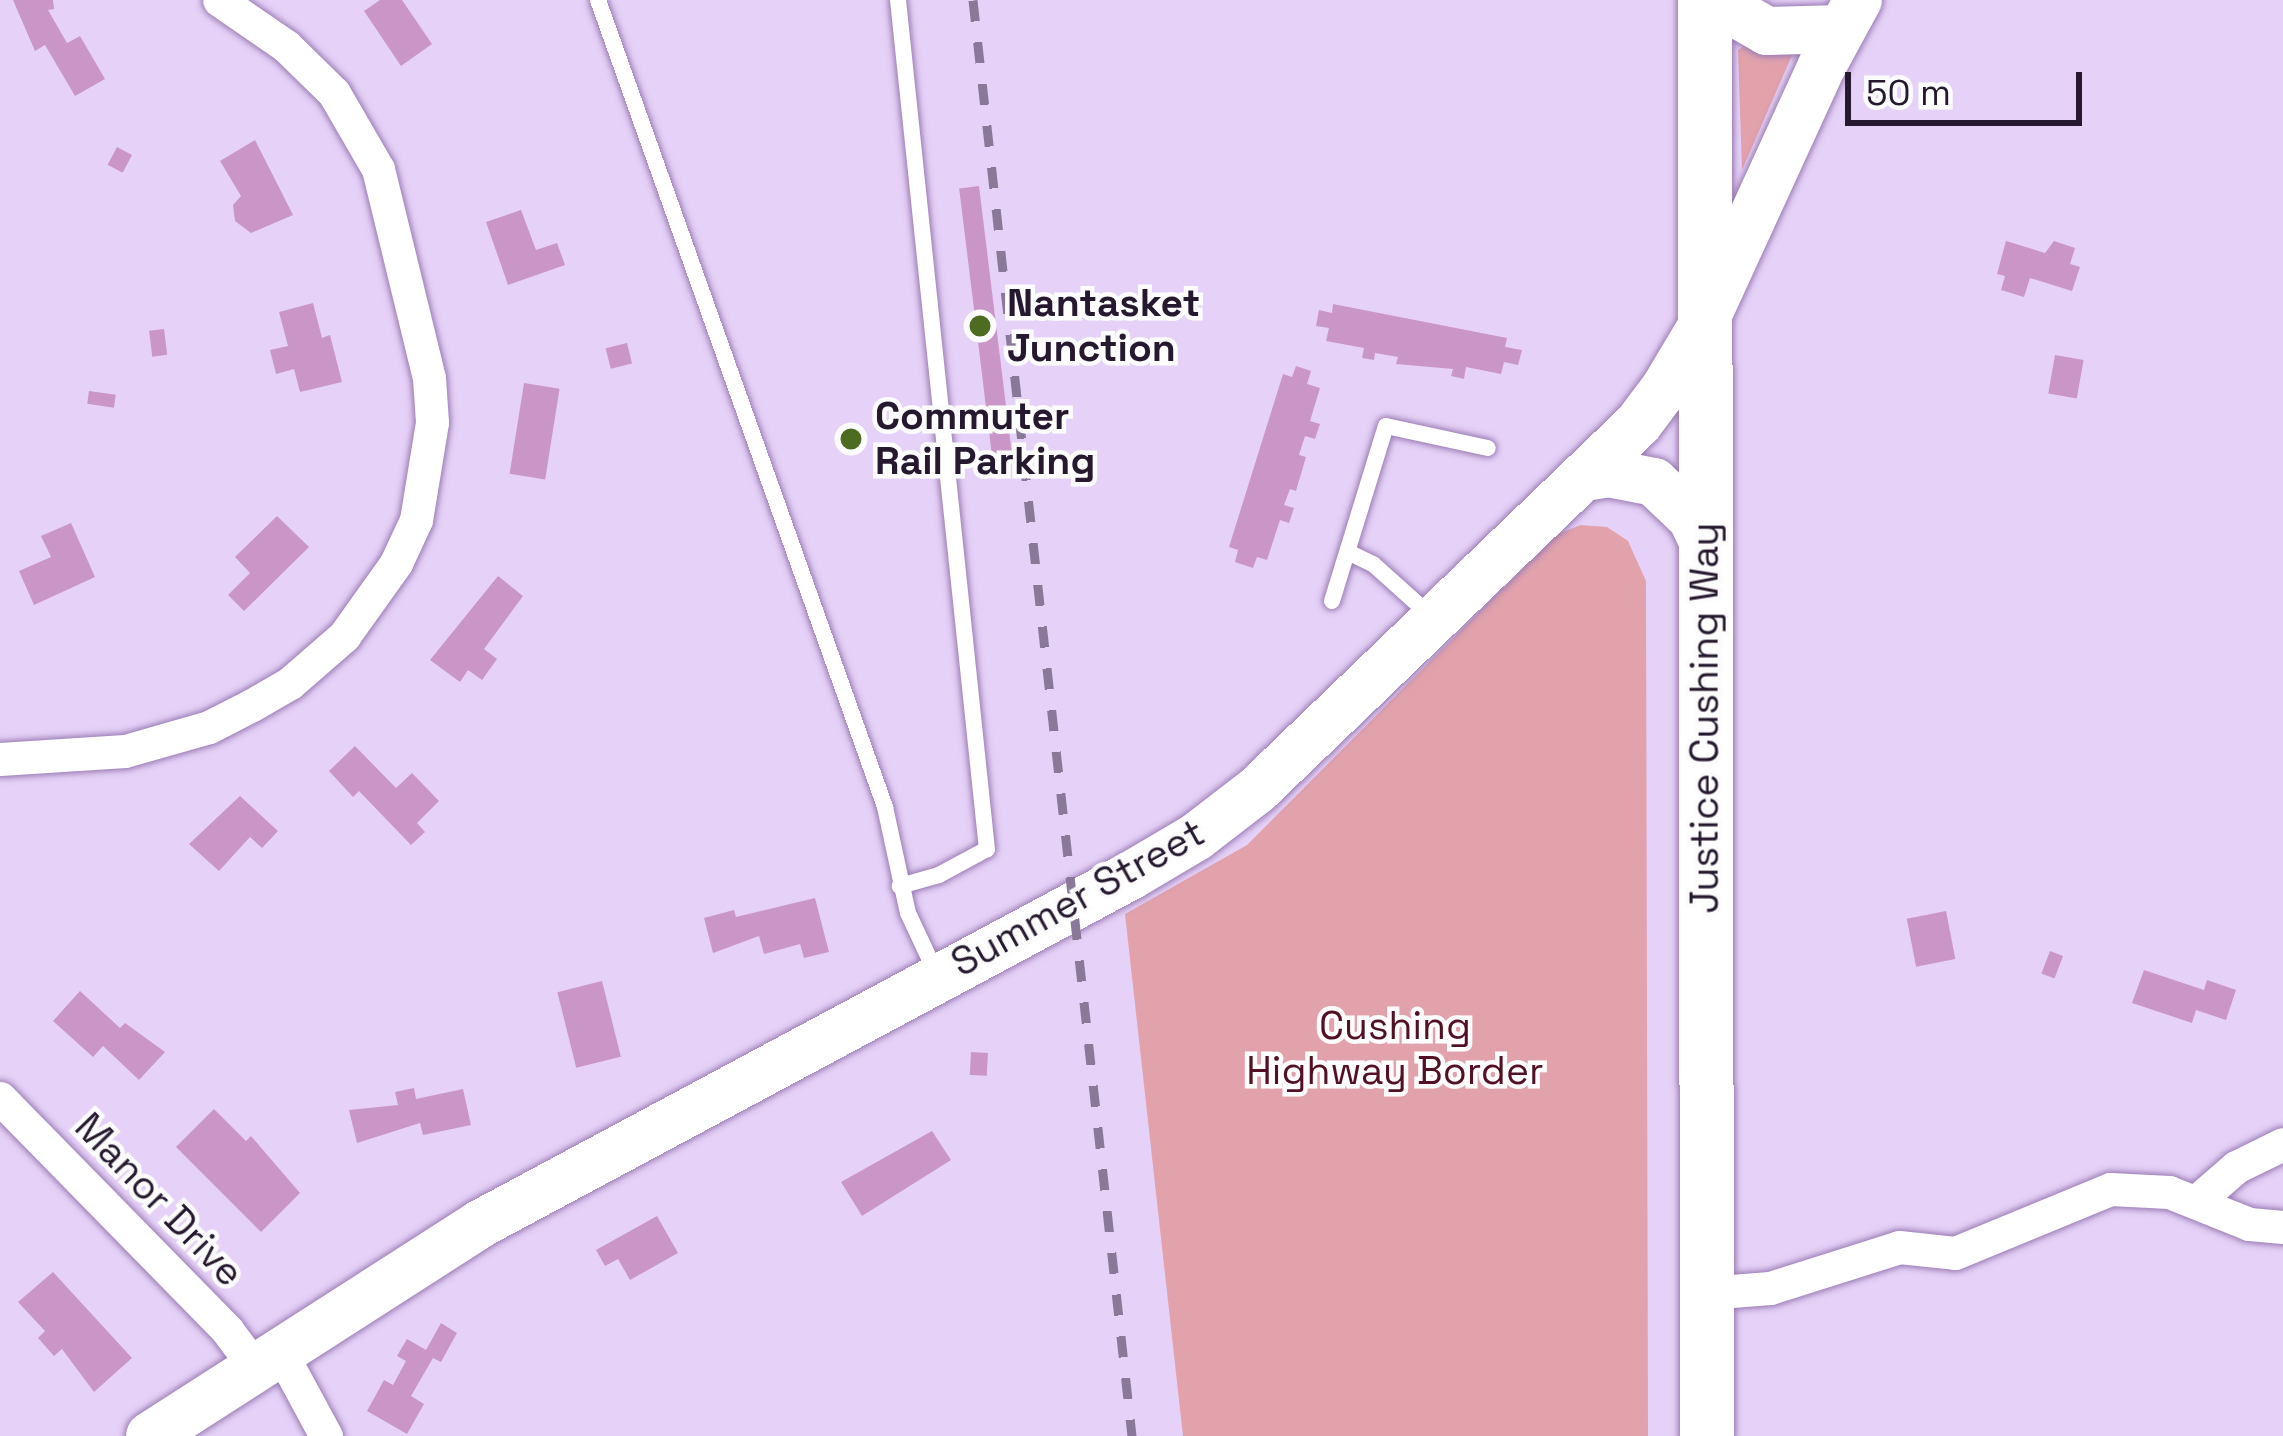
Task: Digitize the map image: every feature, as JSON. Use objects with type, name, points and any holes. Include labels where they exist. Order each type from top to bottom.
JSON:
[{"type":"main road","name":"Justice Cushing Way","points":[[1707,1436],[1709,0]]},
{"type":"street","points":[[0,758],[125,751],[209,727],[252,705],[290,682],[344,636],[384,583],[416,520],[429,456],[429,378],[378,169],[334,93],[286,46],[219,0]]},
{"type":"street","points":[[1709,0],[1767,31],[1850,14]]},
{"type":"street","name":"Summer Street","points":[[150,1436],[480,1224],[1207,829],[1295,757],[1585,477],[1652,406],[1706,321],[1850,14]]},
{"type":"street","points":[[1585,477],[1631,475],[1654,482],[1692,518],[1705,546]]},
{"type":"street","name":"Manor Drive","points":[[0,1097],[227,1330],[267,1357],[326,1436]]},
{"type":"street","points":[[2198,1200],[2236,1167],[2283,1144]]},
{"type":"street","points":[[1706,1293],[1769,1288],[1899,1247],[1955,1253],[2110,1189],[2150,1189],[2198,1200],[2249,1224],[2283,1227]]},
{"type":"lane","points":[[598,0],[885,807],[900,886],[938,976]]},
{"type":"lane","points":[[898,0],[987,849],[939,875],[900,886]]},
{"type":"lane","points":[[1332,601],[1386,427],[1488,448]]},
{"type":"lane","points":[[1348,552],[1393,580],[1437,622]]},
{"type":"green space","points":[[1745,45],[1794,51],[1742,170],[1738,50]]},
{"type":"green space","name":"Cushing Highway Border","points":[[1581,525],[1607,527],[1628,541],[1646,581],[1648,1436],[1183,1436],[1125,914],[1247,845],[1557,534]]},
{"type":"building","points":[[13,0],[53,0],[54,9],[48,10],[67,43],[80,36],[105,79],[75,96],[45,45],[35,51]]},
{"type":"building","points":[[380,0],[402,0],[432,44],[401,66],[364,11]]},
{"type":"building","points":[[255,140],[293,215],[251,233],[235,221],[233,205],[241,196],[220,161]]},
{"type":"building","points":[[117,147],[132,155],[123,173],[108,165]]},
{"type":"building","points":[[979,186],[1013,463],[993,465],[959,188]]},
{"type":"building","points":[[521,210],[536,250],[557,243],[565,265],[508,285],[486,222]]},
{"type":"building","points":[[2006,241],[2045,253],[2054,241],[2075,248],[2070,264],[2080,267],[2072,291],[2030,278],[2024,297],[2001,290],[2005,276],[1997,274]]},
{"type":"building","points":[[313,303],[322,338],[330,335],[342,382],[300,392],[294,369],[276,374],[270,350],[288,346],[279,312]]},
{"type":"building","points":[[1333,304],[1507,338],[1505,347],[1522,350],[1518,365],[1504,362],[1501,374],[1466,367],[1464,379],[1451,376],[1453,369],[1396,364],[1398,357],[1375,353],[1374,360],[1362,358],[1364,348],[1326,341],[1329,328],[1316,326],[1319,310],[1332,313]]},
{"type":"building","points":[[164,329],[167,355],[152,357],[149,331]]},
{"type":"building","points":[[627,343],[632,363],[611,369],[606,348]]},
{"type":"building","points":[[2055,355],[2084,360],[2077,398],[2048,393]]},
{"type":"building","points":[[1296,366],[1311,371],[1307,384],[1320,388],[1310,421],[1320,424],[1315,439],[1305,436],[1299,455],[1306,457],[1296,491],[1290,489],[1284,505],[1294,508],[1289,523],[1280,520],[1267,560],[1257,557],[1253,568],[1235,562],[1238,550],[1229,547],[1283,374],[1292,377]]},
{"type":"building","points":[[524,383],[560,389],[545,479],[510,474]]},
{"type":"building","points":[[89,391],[116,395],[114,408],[87,404]]},
{"type":"building","points":[[277,516],[309,547],[244,611],[228,595],[250,573],[235,557]]},
{"type":"building","points":[[71,523],[95,577],[34,605],[19,571],[51,557],[41,536]]},
{"type":"building","points":[[498,576],[523,596],[484,649],[497,659],[482,680],[468,670],[460,682],[430,660]]},
{"type":"building","points":[[355,746],[396,788],[412,773],[439,801],[417,823],[425,832],[411,845],[359,791],[353,797],[329,771]]},
{"type":"building","points":[[240,796],[278,831],[262,848],[250,837],[219,871],[189,844]]},
{"type":"building","points":[[815,898],[829,952],[804,958],[800,944],[764,954],[759,936],[713,953],[704,918],[734,910],[736,917]]},
{"type":"building","points":[[1946,911],[1955,959],[1916,967],[1907,919]]},
{"type":"building","points":[[2050,951],[2063,956],[2054,978],[2041,973]]},
{"type":"building","points":[[2144,970],[2204,990],[2207,980],[2236,990],[2226,1020],[2196,1010],[2192,1023],[2132,1003]]},
{"type":"building","points":[[602,981],[621,1057],[576,1068],[557,992]]},
{"type":"building","points":[[80,991],[120,1028],[125,1023],[165,1052],[139,1080],[103,1046],[93,1057],[53,1021]]},
{"type":"building","points":[[971,1052],[988,1053],[987,1076],[970,1075]]},
{"type":"building","points":[[414,1088],[416,1099],[463,1089],[471,1125],[423,1135],[420,1123],[357,1143],[349,1110],[398,1105],[395,1092]]},
{"type":"building","points":[[214,1109],[246,1141],[251,1136],[300,1193],[261,1232],[176,1147]]},
{"type":"building","points":[[932,1131],[951,1160],[862,1216],[841,1182]]},
{"type":"building","points":[[657,1216],[678,1253],[630,1280],[618,1259],[605,1266],[596,1250]]},
{"type":"building","points":[[53,1272],[132,1358],[94,1392],[62,1349],[54,1356],[38,1338],[45,1331],[18,1302]]},
{"type":"building","points":[[441,1323],[457,1333],[441,1362],[433,1358],[411,1396],[424,1404],[407,1434],[367,1411],[384,1380],[393,1385],[406,1361],[397,1356],[407,1339],[426,1350]]},
{"type":"railway","points":[[973,0],[1132,1436]]},
{"type":"place","name":"Nantasket Junction","points":[[980,326]]},
{"type":"place","name":"Commuter Rail Parking","points":[[851,439]]}]
